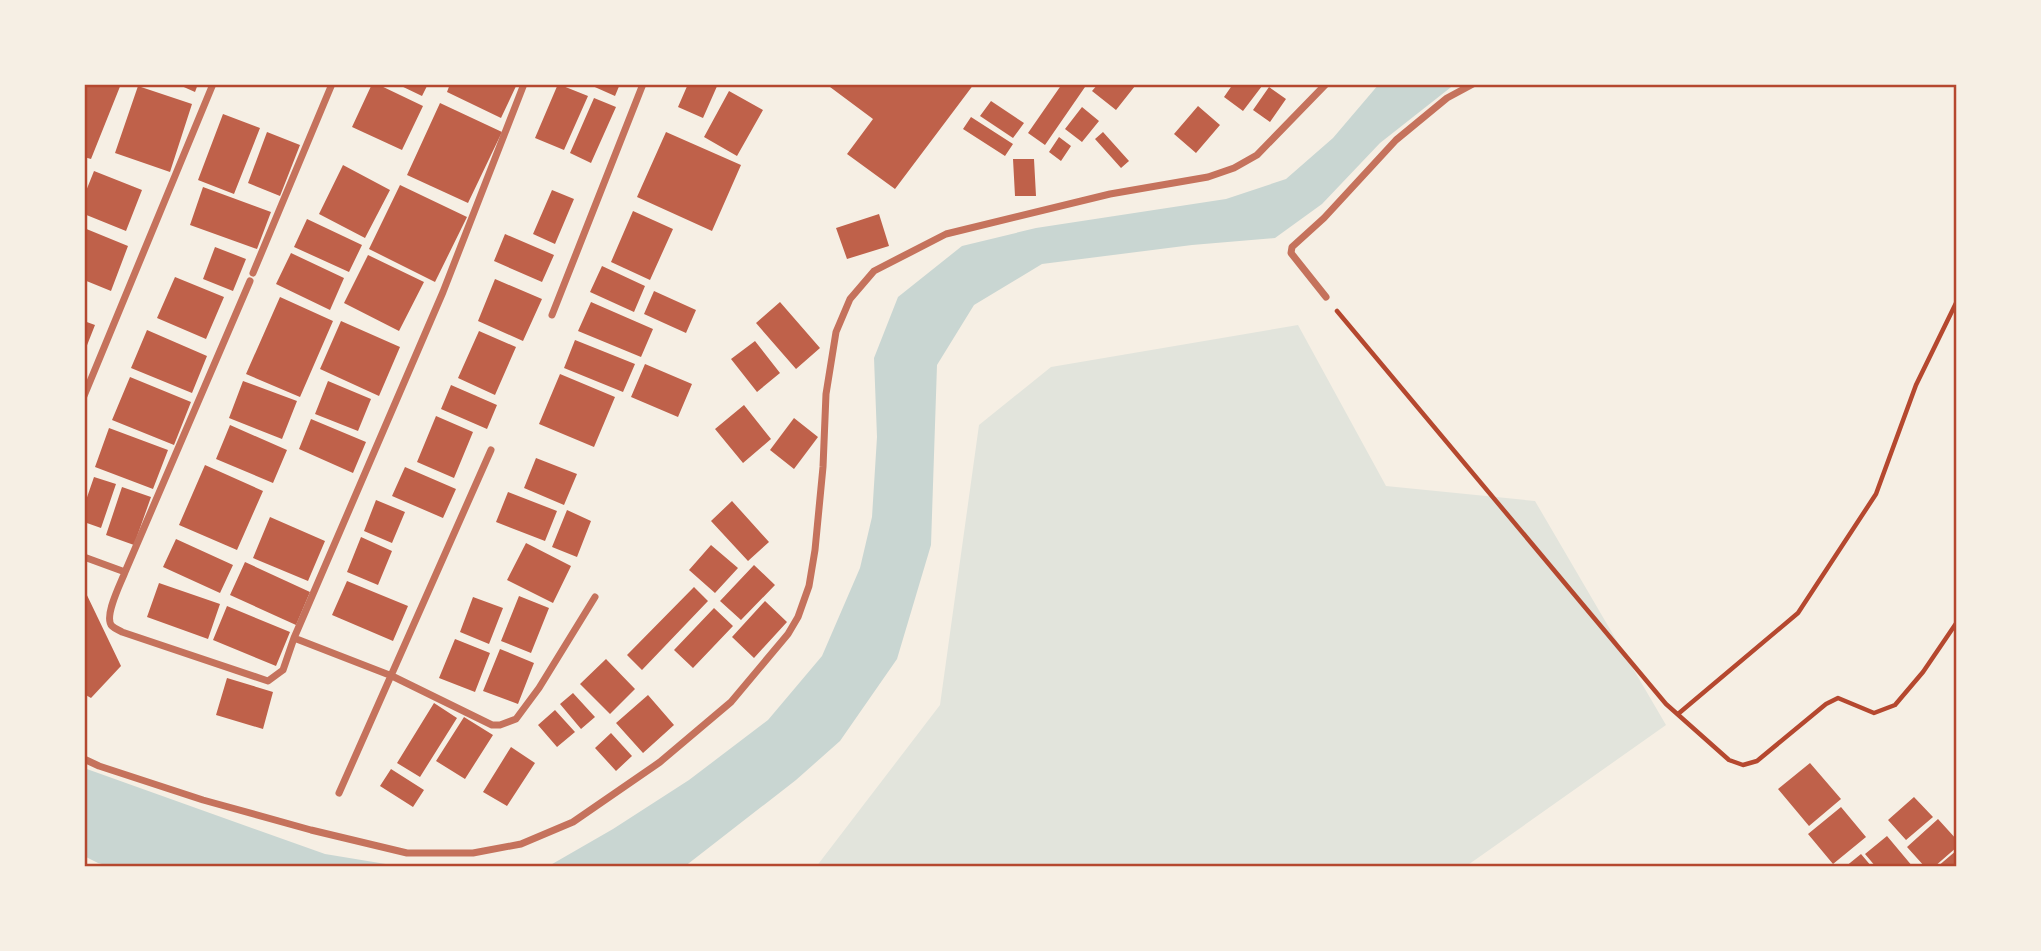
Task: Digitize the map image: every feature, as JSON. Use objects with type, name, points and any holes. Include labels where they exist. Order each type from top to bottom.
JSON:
[{"type":"street","points":[[84,396],[213,84]]},
{"type":"street","points":[[253,272],[332,84]]},
{"type":"street","points":[[250,281],[125,572],[109,620],[112,626],[122,632],[268,681],[283,670],[294,638],[443,292],[524,84]]},
{"type":"street","points":[[552,315],[643,84]]},
{"type":"street","points":[[84,759],[204,800],[407,853],[473,853],[521,844],[573,822],[660,762],[731,702],[788,634],[798,617],[816,550],[826,394],[836,332],[850,299],[874,271],[946,234],[1110,194],[1208,177],[1234,168],[1257,155],[1326,84]]},
{"type":"street","points":[[1326,297],[1291,253],[1292,247],[1324,218],[1396,140],[1447,98],[1474,84]]},
{"type":"street","points":[[339,793],[491,450]]},
{"type":"street","points":[[84,557],[125,572]]},
{"type":"street","points":[[294,638],[392,676],[492,725],[500,725],[516,719],[539,688],[595,597]]},
{"type":"path","points":[[1326,297],[1657,694],[1729,760],[1743,765],[1757,761],[1826,704],[1838,698],[1874,713],[1895,705],[1923,672],[1957,622]]},
{"type":"path","points":[[1678,714],[1798,613],[1876,494],[1916,385],[1957,301]]},
{"type":"shaded area","points":[[1379,84],[1455,84],[1380,143],[1322,204],[1275,238],[1192,245],[1042,264],[974,305],[937,365],[931,545],[897,659],[840,741],[796,780],[684,867],[547,867],[689,780],[768,720],[822,656],[860,568],[872,517],[877,437],[874,358],[898,297],[962,246],[1036,228],[1226,199],[1286,179],[1333,138]]},
{"type":"shaded area","points":[[1298,325],[1386,486],[1535,501],[1666,725],[1465,867],[816,867],[940,705],[979,425],[1051,367]]},
{"type":"shaded area","points":[[84,768],[325,854],[404,867],[114,867],[98,863],[84,856]]},
{"type":"building","points":[[84,84],[121,84],[91,159],[84,157]]},
{"type":"building","points":[[177,84],[198,84],[195,92]]},
{"type":"building","points":[[372,84],[423,106],[402,150],[352,127]]},
{"type":"building","points":[[397,84],[428,84],[422,96]]},
{"type":"building","points":[[450,84],[517,84],[501,118],[447,92]]},
{"type":"building","points":[[558,84],[588,96],[564,150],[535,138]]},
{"type":"building","points":[[588,84],[620,84],[615,96]]},
{"type":"building","points":[[688,84],[718,84],[703,118],[678,107]]},
{"type":"building","points":[[826,84],[974,84],[895,189],[847,154],[873,119]]},
{"type":"building","points":[[1062,84],[1081,84],[1085,87],[1045,145],[1028,133]]},
{"type":"building","points":[[1098,84],[1135,86],[1116,110],[1092,91]]},
{"type":"building","points":[[1233,84],[1262,86],[1243,111],[1224,97]]},
{"type":"building","points":[[138,86],[192,104],[170,172],[115,153]]},
{"type":"building","points":[[1269,87],[1286,99],[1270,122],[1253,110]]},
{"type":"building","points":[[729,91],[763,110],[737,156],[704,137]]},
{"type":"building","points":[[594,98],[616,107],[591,163],[570,153]]},
{"type":"building","points":[[991,101],[1024,123],[1013,138],[980,116]]},
{"type":"building","points":[[440,103],[502,132],[468,203],[407,175]]},
{"type":"building","points":[[1198,106],[1220,125],[1196,153],[1174,134]]},
{"type":"building","points":[[1082,107],[1099,121],[1082,142],[1065,129]]},
{"type":"building","points":[[223,114],[260,128],[234,194],[198,180]]},
{"type":"building","points":[[971,117],[1013,144],[1005,156],[963,129]]},
{"type":"building","points":[[267,132],[300,145],[280,196],[248,183]]},
{"type":"building","points":[[666,132],[741,165],[712,231],[637,197]]},
{"type":"building","points":[[1103,132],[1129,161],[1121,168],[1095,139]]},
{"type":"building","points":[[1059,137],[1071,146],[1061,161],[1049,152]]},
{"type":"building","points":[[1013,159],[1034,159],[1036,196],[1015,196]]},
{"type":"building","points":[[343,165],[390,190],[365,238],[319,214]]},
{"type":"building","points":[[94,171],[142,190],[126,231],[84,214],[84,196]]},
{"type":"building","points":[[400,185],[467,217],[435,282],[369,249]]},
{"type":"building","points":[[203,187],[271,212],[257,249],[190,225]]},
{"type":"building","points":[[552,190],[574,199],[555,244],[533,234]]},
{"type":"building","points":[[633,211],[673,229],[650,280],[611,262]]},
{"type":"building","points":[[879,214],[889,246],[847,259],[836,228]]},
{"type":"building","points":[[307,219],[362,245],[349,272],[294,247]]},
{"type":"building","points":[[84,228],[128,246],[111,291],[84,280]]},
{"type":"building","points":[[505,234],[554,255],[542,282],[494,261]]},
{"type":"building","points":[[215,247],[246,259],[233,291],[203,279]]},
{"type":"building","points":[[291,253],[344,278],[330,310],[276,284]]},
{"type":"building","points":[[368,255],[424,282],[399,331],[344,303]]},
{"type":"building","points":[[602,266],[645,286],[634,312],[590,292]]},
{"type":"building","points":[[175,277],[224,297],[206,339],[157,318]]},
{"type":"building","points":[[495,279],[542,299],[523,341],[478,321]]},
{"type":"building","points":[[654,291],[696,310],[686,333],[644,314]]},
{"type":"building","points":[[280,297],[333,321],[300,397],[246,374]]},
{"type":"building","points":[[591,302],[653,329],[641,357],[578,331]]},
{"type":"building","points":[[780,302],[820,348],[796,369],[756,323]]},
{"type":"building","points":[[84,321],[95,325],[84,353]]},
{"type":"building","points":[[341,321],[400,347],[379,396],[320,369]]},
{"type":"building","points":[[147,330],[207,356],[192,393],[131,368]]},
{"type":"building","points":[[479,331],[516,347],[495,395],[458,378]]},
{"type":"building","points":[[575,340],[635,364],[623,392],[564,368]]},
{"type":"building","points":[[755,341],[780,373],[757,392],[731,359]]},
{"type":"building","points":[[645,364],[692,384],[678,417],[631,397]]},
{"type":"building","points":[[560,374],[615,397],[594,447],[539,424]]},
{"type":"building","points":[[130,377],[191,402],[174,445],[112,420]]},
{"type":"building","points":[[243,381],[297,401],[282,439],[229,418]]},
{"type":"building","points":[[328,381],[371,399],[358,431],[315,414]]},
{"type":"building","points":[[451,385],[497,405],[487,429],[441,409]]},
{"type":"building","points":[[744,405],[771,439],[743,463],[715,429]]},
{"type":"building","points":[[436,416],[473,432],[454,478],[417,462]]},
{"type":"building","points":[[794,418],[818,437],[794,469],[770,450]]},
{"type":"building","points":[[311,419],[366,442],[353,473],[299,449]]},
{"type":"building","points":[[230,425],[287,450],[273,483],[216,459]]},
{"type":"building","points":[[109,428],[168,450],[153,489],[95,467]]},
{"type":"building","points":[[536,458],[577,474],[564,505],[524,488]]},
{"type":"building","points":[[205,465],[263,491],[237,550],[179,525]]},
{"type":"building","points":[[405,467],[456,489],[443,518],[392,496]]},
{"type":"building","points":[[94,477],[116,484],[101,528],[84,522],[84,506]]},
{"type":"building","points":[[122,487],[151,497],[134,545],[106,535]]},
{"type":"building","points":[[508,492],[557,511],[545,541],[496,522]]},
{"type":"building","points":[[376,500],[405,512],[392,543],[364,531]]},
{"type":"building","points":[[732,501],[769,542],[748,561],[711,521]]},
{"type":"building","points":[[567,510],[591,521],[577,557],[552,547]]},
{"type":"building","points":[[270,517],[325,541],[308,581],[253,558]]},
{"type":"building","points":[[361,537],[392,551],[378,585],[347,572]]},
{"type":"building","points":[[176,539],[233,565],[220,593],[163,567]]},
{"type":"building","points":[[526,543],[571,566],[553,603],[507,580]]},
{"type":"building","points":[[711,545],[738,568],[715,593],[689,570]]},
{"type":"building","points":[[245,562],[310,592],[296,625],[230,595]]},
{"type":"building","points":[[754,565],[775,585],[741,620],[720,601]]},
{"type":"building","points":[[347,581],[408,606],[393,641],[332,615]]},
{"type":"building","points":[[159,583],[220,604],[208,639],[147,617]]},
{"type":"building","points":[[694,587],[708,601],[642,670],[627,655]]},
{"type":"building","points":[[84,589],[121,666],[91,698],[84,694]]},
{"type":"building","points":[[519,596],[549,608],[531,653],[501,641]]},
{"type":"building","points":[[473,597],[503,608],[489,644],[460,632]]},
{"type":"building","points":[[765,601],[787,622],[754,658],[732,637]]},
{"type":"building","points":[[227,606],[290,632],[276,666],[213,640]]},
{"type":"building","points":[[714,608],[733,626],[693,668],[674,650]]},
{"type":"building","points":[[455,639],[490,653],[475,692],[439,678]]},
{"type":"building","points":[[500,649],[534,663],[518,704],[483,691]]},
{"type":"building","points":[[606,659],[635,689],[610,714],[580,684]]},
{"type":"building","points":[[227,678],[273,692],[263,729],[216,715]]},
{"type":"building","points":[[573,693],[595,717],[581,729],[560,704]]},
{"type":"building","points":[[648,695],[674,725],[643,753],[616,723]]},
{"type":"building","points":[[434,703],[457,718],[420,777],[397,763]]},
{"type":"building","points":[[555,710],[575,732],[557,747],[538,725]]},
{"type":"building","points":[[464,717],[493,735],[465,779],[436,761]]},
{"type":"building","points":[[611,733],[632,756],[616,771],[595,748]]},
{"type":"building","points":[[511,747],[535,763],[507,806],[483,792]]},
{"type":"building","points":[[1810,763],[1841,799],[1809,826],[1778,789]]},
{"type":"building","points":[[391,769],[424,790],[413,807],[380,786]]},
{"type":"building","points":[[1914,797],[1933,817],[1906,840],[1888,820]]},
{"type":"building","points":[[1841,807],[1866,837],[1833,864],[1808,834]]},
{"type":"building","points":[[1938,819],[1957,840],[1957,847],[1934,867],[1925,867],[1907,847]]},
{"type":"building","points":[[1887,836],[1913,867],[1876,867],[1865,854]]},
{"type":"building","points":[[1957,850],[1957,867],[1937,867]]},
{"type":"building","points":[[1861,854],[1872,867],[1845,867]]}]
